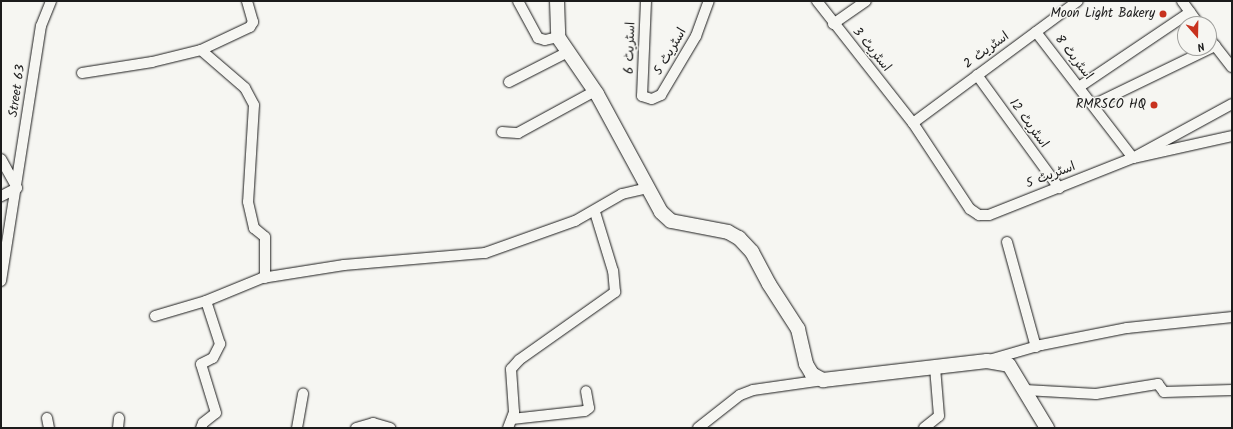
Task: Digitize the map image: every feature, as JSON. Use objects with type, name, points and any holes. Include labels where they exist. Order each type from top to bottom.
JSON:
[{"type":"street","name":"Street 63","points":[[1,281],[17,188],[41,26],[51,1]]},
{"type":"street","points":[[82,73],[152,62],[201,50],[250,27],[254,22],[247,1]]},
{"type":"street","points":[[518,1],[538,38],[545,40],[558,37]]},
{"type":"street","points":[[557,1],[558,37],[595,91],[661,212],[671,221],[728,232],[739,238],[752,252],[769,284],[798,329],[806,364],[812,374],[823,380]]},
{"type":"street","name":"اسٹریٹ 6","points":[[642,96],[646,1]]},
{"type":"street","name":"اسٹریٹ 5","points":[[642,96],[652,99],[661,95],[696,36],[709,1]]},
{"type":"street","points":[[818,1],[833,24]]},
{"type":"street","name":"اسٹریٹ 3","points":[[866,1],[833,24],[913,123]]},
{"type":"street","name":"اسٹریٹ 2","points":[[913,123],[1078,1]]},
{"type":"street","points":[[1182,1],[1193,16]]},
{"type":"street","points":[[1079,88],[1190,12]]},
{"type":"street","name":"اسٹریٹ 8","points":[[1036,32],[1133,158]]},
{"type":"street","points":[[1217,48],[1232,67]]},
{"type":"street","points":[[201,50],[245,88],[254,105],[248,202],[254,228],[265,237],[265,278]]},
{"type":"street","points":[[509,82],[568,52]]},
{"type":"street","points":[[1093,105],[1186,56]]},
{"type":"street","name":"اسٹریٹ 12","points":[[977,75],[1059,188]]},
{"type":"street","points":[[502,132],[518,133],[595,91]]},
{"type":"street","name":"اسٹریٹ 5","points":[[913,123],[970,209],[978,215],[989,215],[1133,158],[1232,104]]},
{"type":"street","points":[[1133,158],[1232,136]]},
{"type":"street","points":[[1,159],[17,188],[1,196]]},
{"type":"street","points":[[155,316],[206,301],[265,278],[344,265],[485,253],[553,230],[595,212],[622,194],[648,188]]},
{"type":"street","points":[[586,391],[589,408],[586,411],[510,423],[514,412],[511,369],[519,360],[615,292],[613,271],[595,212]]},
{"type":"street","points":[[1007,242],[1036,347]]},
{"type":"street","points":[[201,428],[203,423],[216,413],[201,364],[213,358],[220,344],[206,301]]},
{"type":"street","points":[[698,428],[740,395],[753,390],[823,380],[987,361],[1036,347],[1127,328],[1232,317]]},
{"type":"street","points":[[987,361],[1009,365],[1046,428]]},
{"type":"street","points":[[924,428],[939,416],[935,367]]},
{"type":"street","points":[[1025,390],[1096,394],[1158,384],[1164,392],[1232,390]]},
{"type":"street","points":[[297,428],[303,394]]},
{"type":"street","points":[[356,428],[373,423],[390,428]]},
{"type":"place","name":"Moon Light Bakery","points":[[1163,14]]},
{"type":"place","name":"RMRSCO HQ","points":[[1154,105]]}]
